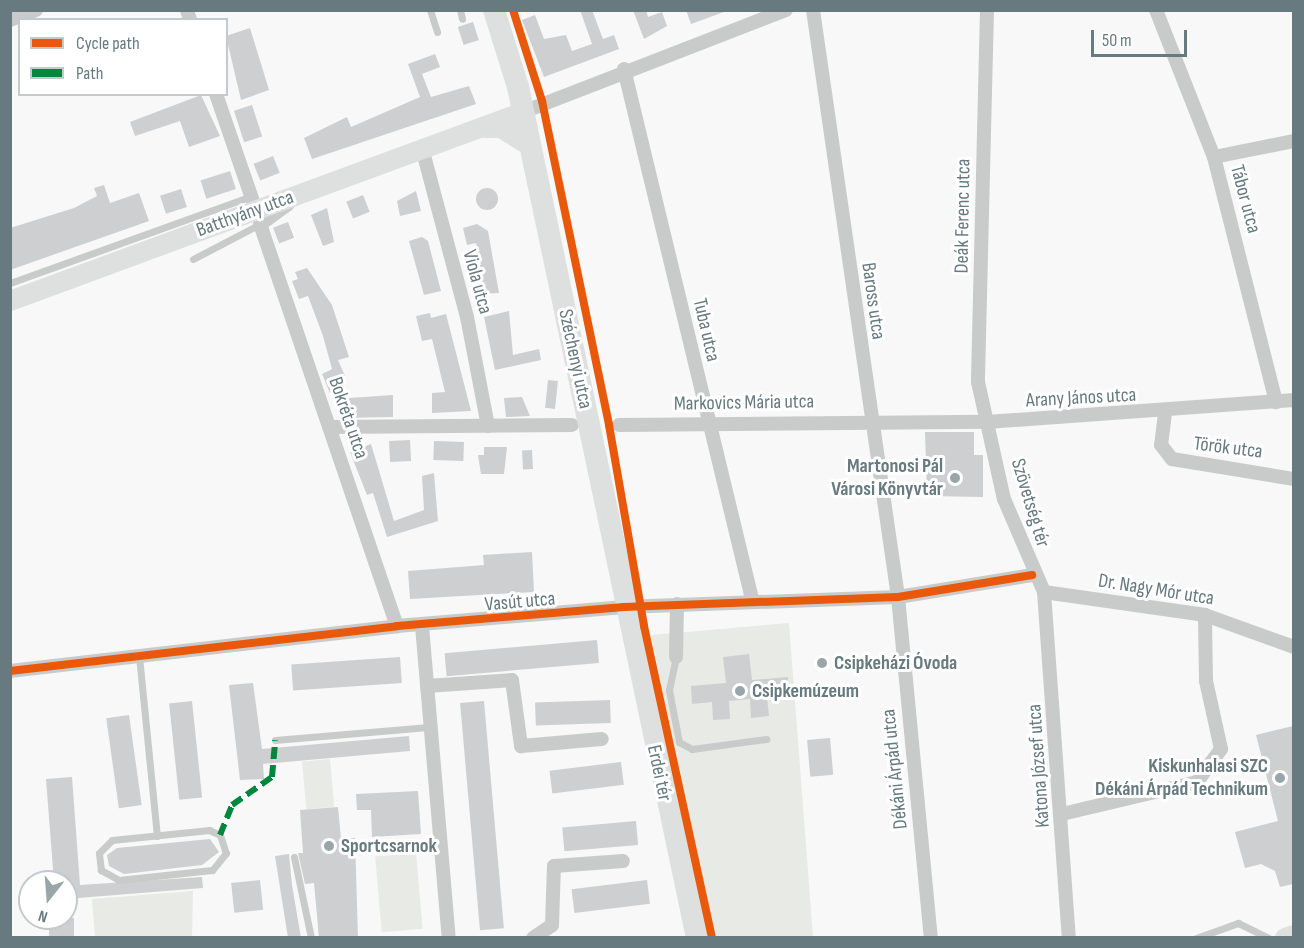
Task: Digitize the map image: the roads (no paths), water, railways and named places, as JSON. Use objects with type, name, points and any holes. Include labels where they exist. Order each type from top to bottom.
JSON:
[{"type":"main road","name":"Széchenyi utca","points":[[494,10],[531,147],[624,607]]},
{"type":"main road","name":"Batthyány utca","points":[[10,301],[523,112]]},
{"type":"main road","name":"Batthyány utca","points":[[479,128],[501,128],[531,147]]},
{"type":"main road","name":"Erdei tér","points":[[624,607],[697,938]]},
{"type":"main road","points":[[1285,938],[1293,935]]},
{"type":"street","points":[[10,20],[36,10]]},
{"type":"street","name":"Batthyány utca","points":[[523,112],[624,69],[786,10]]},
{"type":"street","name":"Baross utca","points":[[813,10],[870,419],[898,597]]},
{"type":"street","name":"Deák Ferenc utca","points":[[987,10],[978,382],[987,422]]},
{"type":"street","name":"Tábor utca","points":[[1156,10],[1214,157],[1276,402]]},
{"type":"street","name":"Tuba utca","points":[[624,69],[752,599]]},
{"type":"street","name":"Bokréta utca","points":[[217,96],[397,626]]},
{"type":"street","points":[[1214,157],[1293,141]]},
{"type":"street","name":"Viola utca","points":[[422,148],[468,317],[488,426]]},
{"type":"street","name":"Arany János utca","points":[[870,419],[987,422],[1165,413],[1293,400]]},
{"type":"street","name":"Török utca","points":[[1165,413],[1161,445],[1172,459],[1293,479]]},
{"type":"street","name":"Markovics Mária utca","points":[[619,425],[870,419]]},
{"type":"street","name":"Szövetség tér","points":[[987,422],[1004,499],[1032,575],[1044,592]]},
{"type":"street","points":[[330,427],[572,425]]},
{"type":"street","name":"Vasút utca","points":[[10,671],[139,654],[397,626],[422,626],[624,607],[752,599],[898,597],[1032,575]]},
{"type":"street","name":"Dr. Nagy Mór utca","points":[[1044,592],[1205,615],[1293,647]]},
{"type":"street","name":"Katona József utca","points":[[1044,592],[1062,814],[1069,938]]},
{"type":"street","name":"Dékáni Árpád utca","points":[[898,597],[931,938]]},
{"type":"street","points":[[676,657],[677,604]]},
{"type":"street","points":[[1062,814],[1197,782],[1221,749],[1206,681],[1205,615]]},
{"type":"street","points":[[422,626],[449,938]]},
{"type":"street","points":[[427,686],[512,680],[521,746],[602,739]]},
{"type":"street","points":[[533,938],[552,925],[554,866],[624,861]]},
{"type":"lane","points":[[430,10],[437,32]]},
{"type":"lane","points":[[459,10],[462,19]]},
{"type":"lane","points":[[193,259],[256,210]]},
{"type":"lane","points":[[10,283],[256,210]]},
{"type":"lane","points":[[139,654],[157,836]]},
{"type":"lane","points":[[676,657],[669,690],[679,742],[692,749],[766,739]]},
{"type":"lane","points":[[275,740],[431,727]]},
{"type":"lane","points":[[210,830],[220,836],[226,853],[212,870],[119,880],[105,876],[99,853],[106,842],[157,836],[210,830]]},
{"type":"lane","points":[[294,857],[311,938]]},
{"type":"lane","points":[[1196,938],[1238,923],[1269,938]]},
{"type":"place","name":"Martonosi Pál Városi Könyvtár","points":[[955,478]]},
{"type":"place","name":"Csipkeházi Óvoda","points":[[822,663]]},
{"type":"place","name":"Csipkemúzeum","points":[[740,691]]},
{"type":"place","name":"Kiskunhalasi SZC Dékáni Árpád Technikum","points":[[1280,778]]},
{"type":"place","name":"Sportcsarnok","points":[[329,846]]}]
